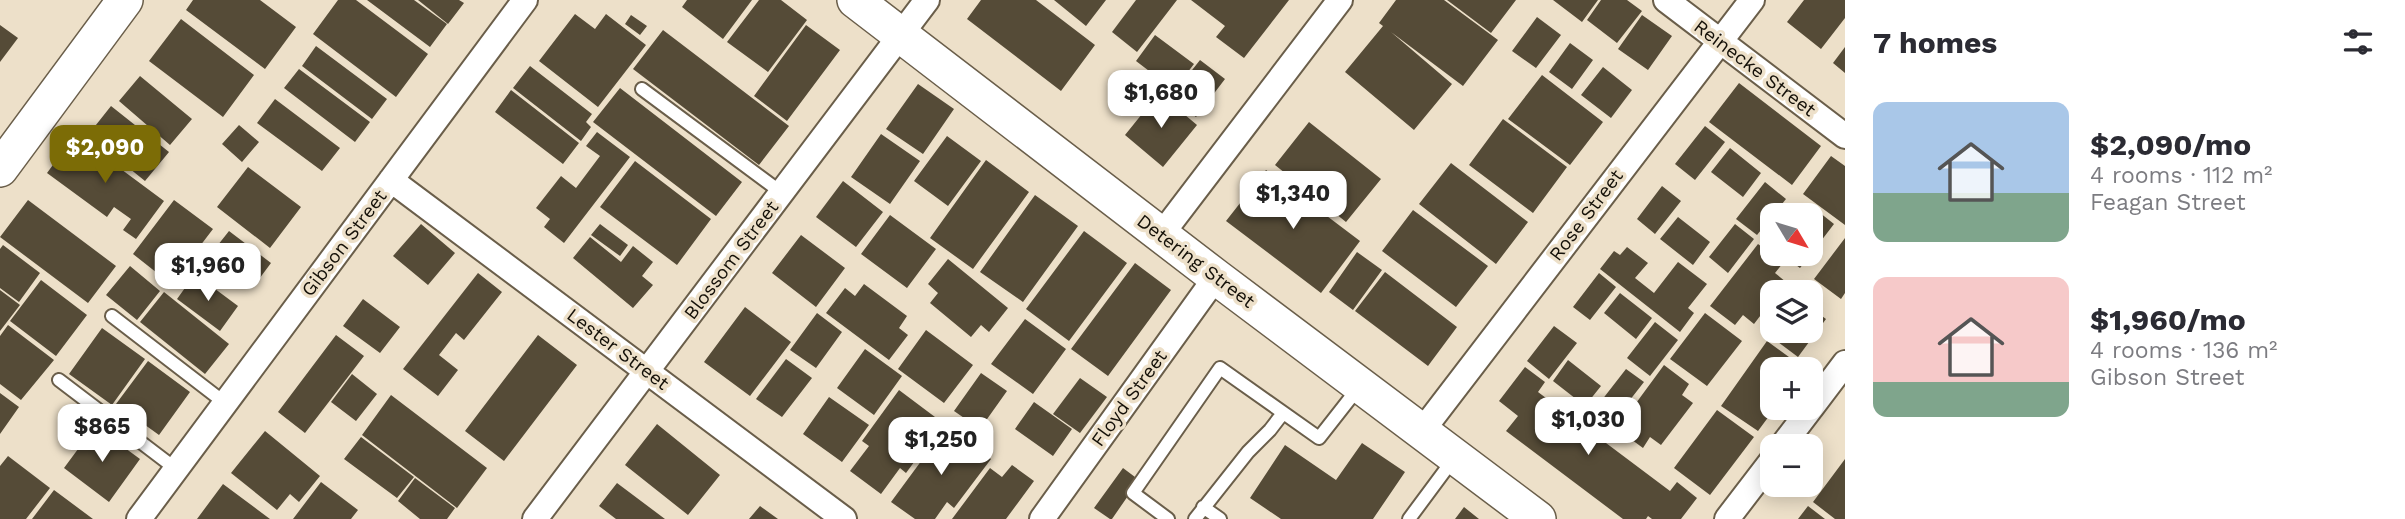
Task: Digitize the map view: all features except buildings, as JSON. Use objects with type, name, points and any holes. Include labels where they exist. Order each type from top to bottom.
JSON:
[{"type":"street","points":[[0,169],[125,0]]},
{"type":"street","name":"Gibson Street","points":[[139,519],[525,0]]},
{"type":"street","name":"Detering Street","points":[[855,0],[1538,519]]},
{"type":"street","name":"Blossom Street","points":[[535,519],[927,0]]},
{"type":"street","points":[[1161,235],[1340,0]]},
{"type":"street","name":"Reinecke Street","points":[[1666,0],[1845,136]]},
{"type":"street","name":"Rose Street","points":[[1422,431],[1752,0]]},
{"type":"street","name":"Lester Street","points":[[391,180],[844,519]]},
{"type":"street","name":"Floyd Street","points":[[1042,519],[1216,276]]},
{"type":"street","points":[[1823,392],[1845,363]]},
{"type":"street","points":[[1791,434],[1802,420]]},
{"type":"street","points":[[1727,519],[1760,476]]},
{"type":"lane","points":[[642,89],[782,193]]},
{"type":"lane","points":[[112,316],[225,403]]},
{"type":"lane","points":[[1168,519],[1133,493],[1220,368],[1319,438],[1360,386]]},
{"type":"lane","points":[[59,380],[176,469]]},
{"type":"lane","points":[[1195,519],[1283,413]]},
{"type":"lane","points":[[1409,519],[1456,457]]},
{"type":"lane","points":[[1203,507],[1220,519]]}]
